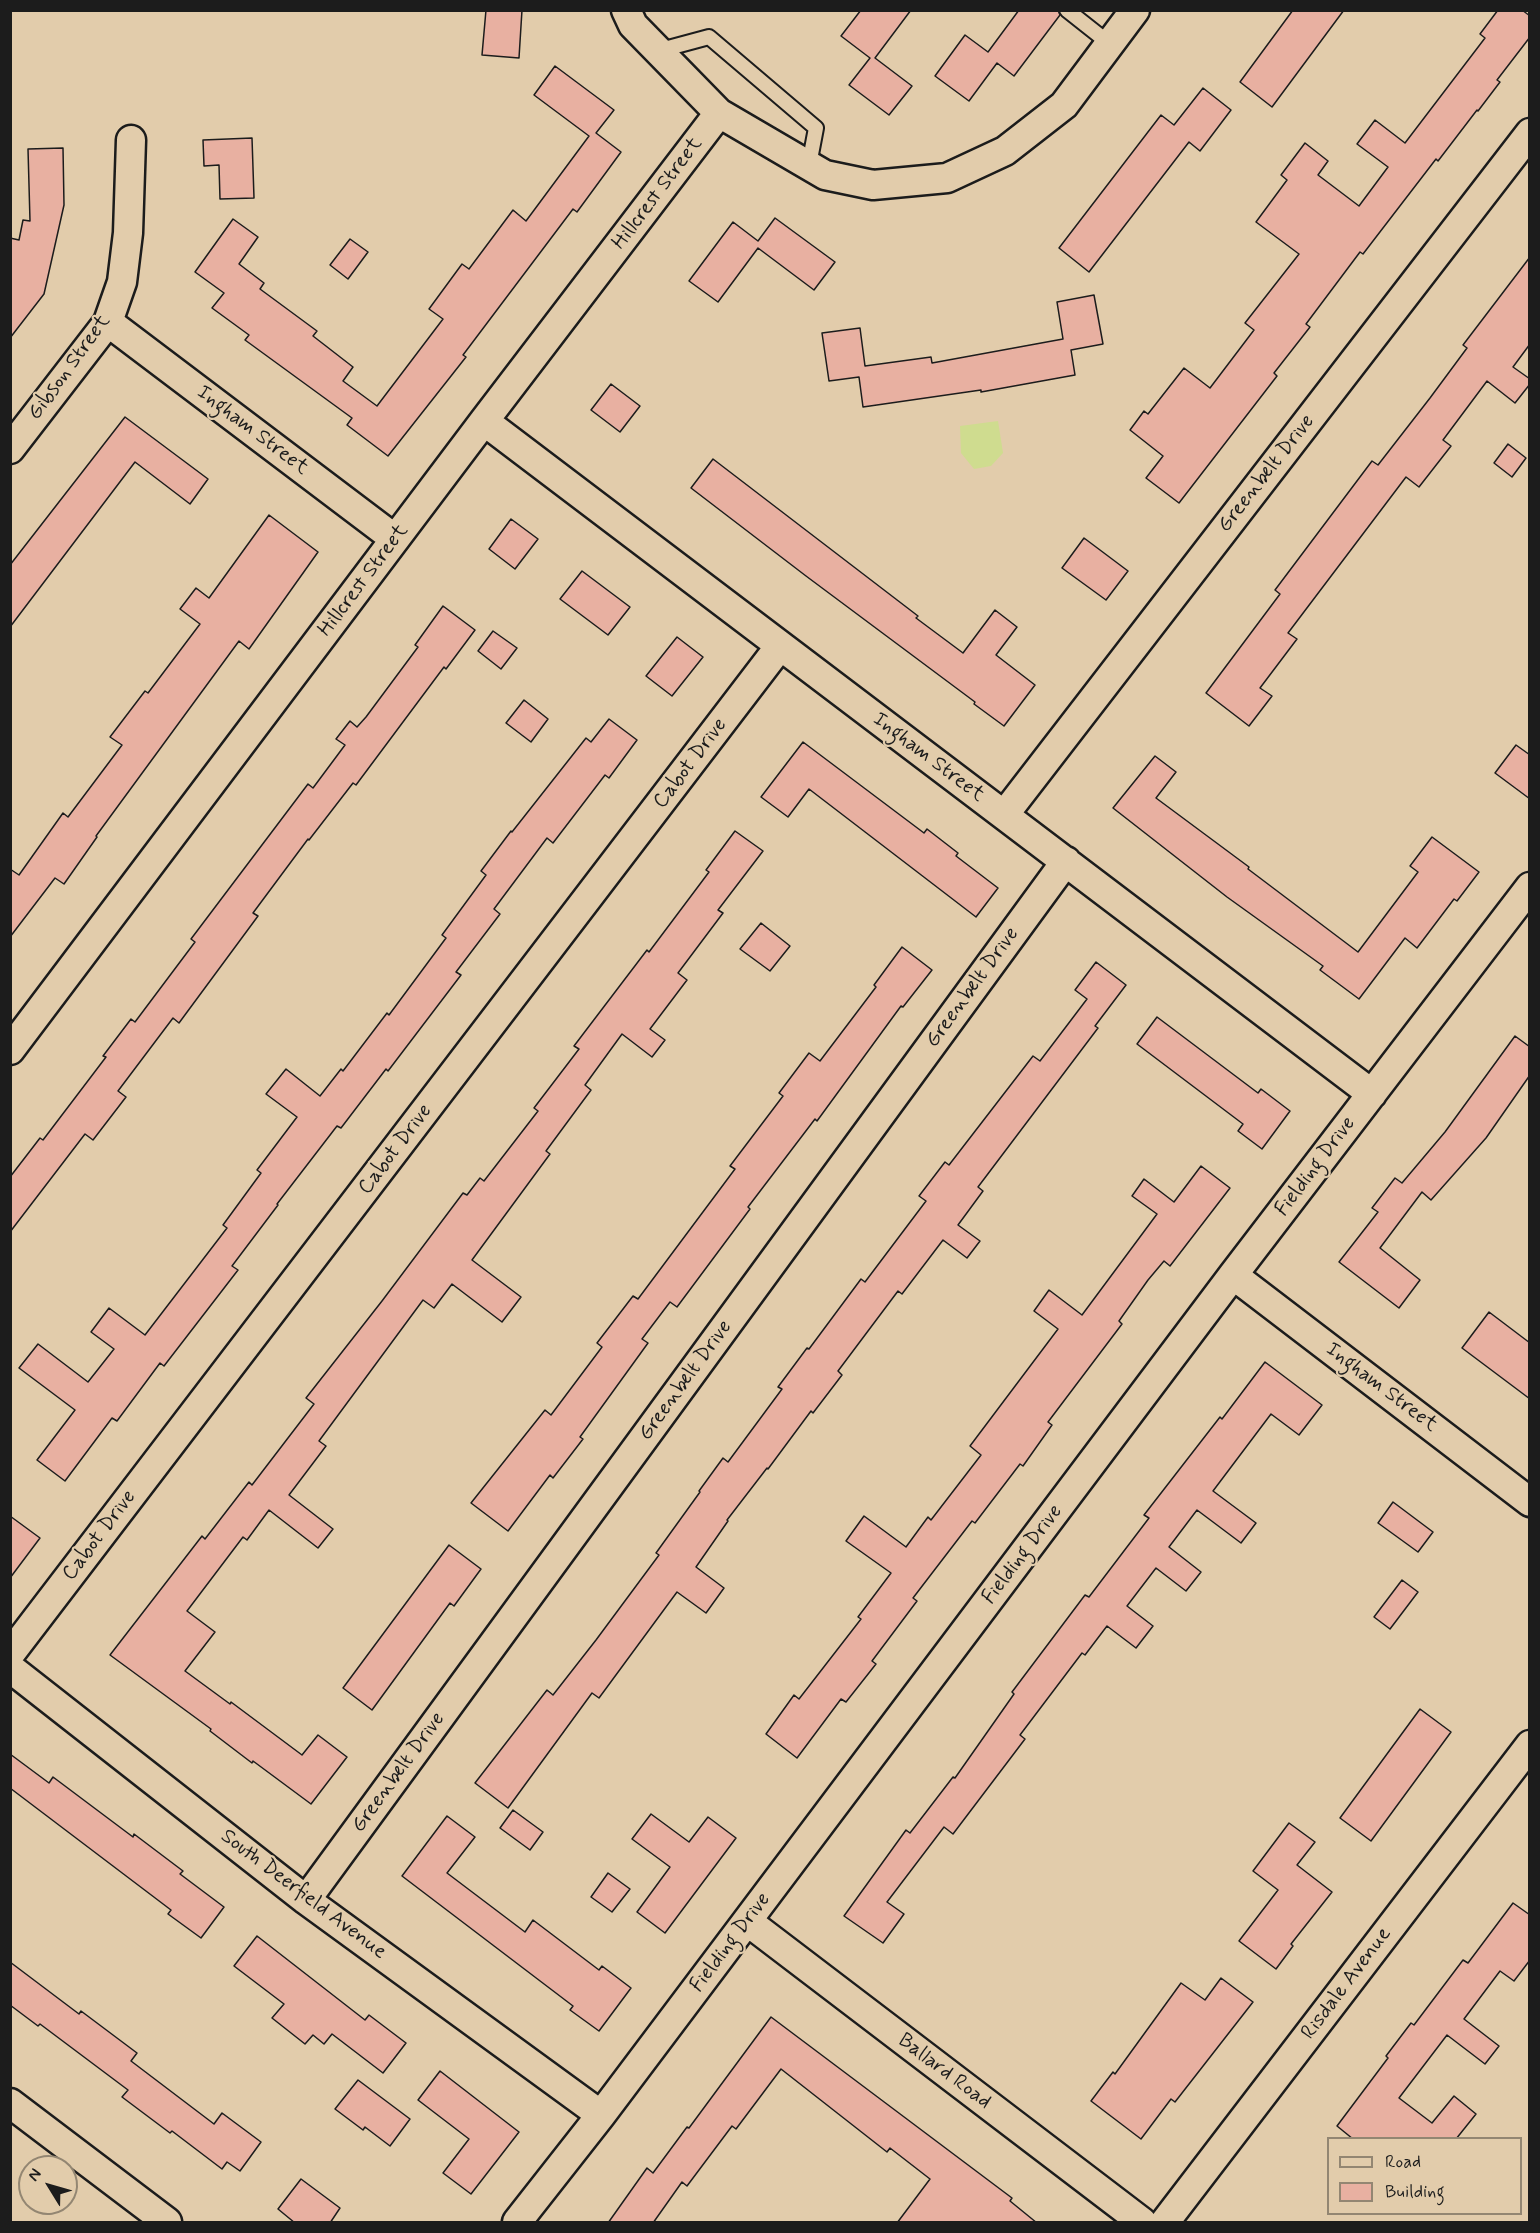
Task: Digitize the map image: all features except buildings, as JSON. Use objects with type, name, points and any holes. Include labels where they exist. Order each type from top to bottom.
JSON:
[{"type":"street","points":[[626,10],[633,25],[719,113],[825,174],[873,185],[947,178],[1005,151],[1064,105],[1135,10]]},
{"type":"street","name":"Hillcrest Street","points":[[10,1050],[719,113]]},
{"type":"street","name":"Greenbelt Drive","points":[[1004,815],[1530,134]]},
{"type":"street","name":"Gibson Street","points":[[10,449],[108,322],[122,282],[128,233],[131,140]]},
{"type":"street","name":"Ingham Street","points":[[108,322],[395,539]]},
{"type":"street","name":"Ingham Street","points":[[484,421],[1372,1094]]},
{"type":"street","name":"Cabot Drive","points":[[10,1654],[780,646]]},
{"type":"street","name":"Greenbelt Drive","points":[[306,1900],[1066,861]]},
{"type":"street","name":"Fielding Drive","points":[[517,2223],[601,2115],[1233,1275],[1530,887]]},
{"type":"street","name":"Ingham Street","points":[[1233,1275],[1530,1502]]},
{"type":"street","name":"South Deerfield Avenue","points":[[10,1668],[306,1900],[601,2115]]},
{"type":"street","name":"Risdale Avenue","points":[[1165,2223],[1530,1745]]},
{"type":"street","name":"Ballard Road","points":[[747,1921],[1142,2223]]},
{"type":"street","points":[[10,2103],[167,2223]]},
{"type":"lane","points":[[1067,10],[1110,44]]},
{"type":"lane","points":[[657,51],[709,37],[816,128],[809,165]]},
{"type":"green space","points":[[998,421],[1003,453],[991,466],[974,469],[961,453],[960,426]]}]
